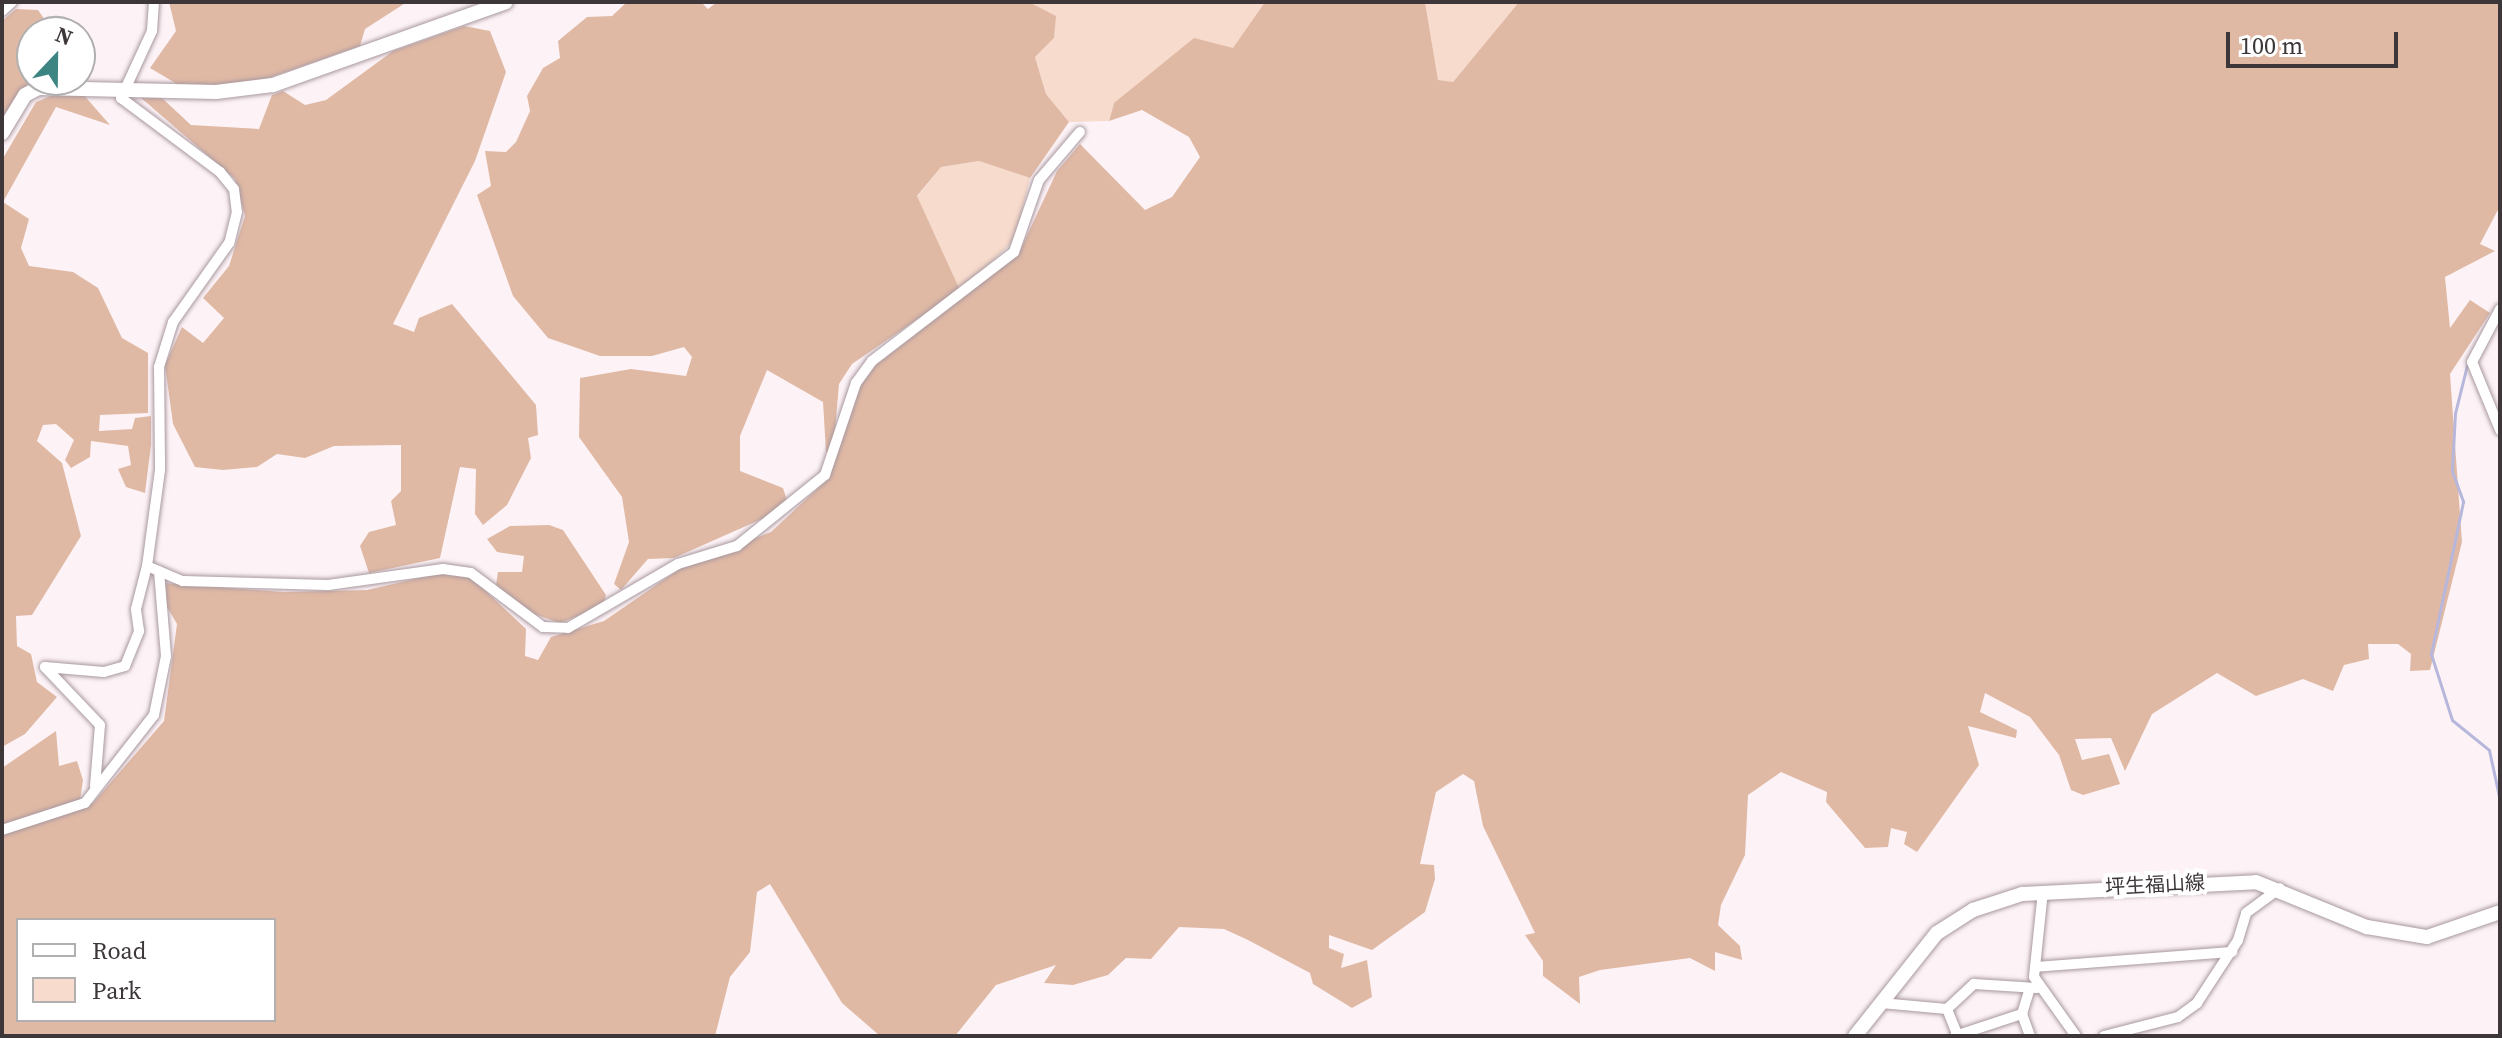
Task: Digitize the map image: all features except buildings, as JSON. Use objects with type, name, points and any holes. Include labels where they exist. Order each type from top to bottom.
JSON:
[{"type":"main road","points":[[2,133],[25,95],[38,88],[216,92],[273,85],[506,2]]},
{"type":"main road","name":"坪生福山線","points":[[1855,1036],[1954,920],[1996,899],[2043,891],[2281,887],[2402,936],[2451,933],[2500,912]]},
{"type":"street","points":[[2,11],[12,2]]},
{"type":"street","points":[[93,792],[103,748],[100,725],[45,667],[104,672],[125,666],[139,631],[136,609],[147,566],[161,456],[159,367],[173,322],[229,243],[237,212],[234,189],[220,172],[121,98],[152,31],[154,2]]},
{"type":"street","points":[[147,566],[183,581],[328,585],[443,569],[471,573],[543,627],[568,628],[678,564],[768,528],[825,475],[856,383],[872,361],[1014,252],[1039,180],[1080,132]]},
{"type":"street","points":[[2500,309],[2472,362],[2500,430]]},
{"type":"street","points":[[2,830],[85,803],[154,715],[166,656],[159,571]]},
{"type":"street","points":[[2104,1036],[2178,1017],[2197,1003],[2232,952],[2246,913],[2281,887]]},
{"type":"street","points":[[2030,1036],[2022,1014],[2033,990],[2043,891]]},
{"type":"street","points":[[2035,967],[2232,952]]},
{"type":"street","points":[[1881,1003],[1947,1009],[1974,984],[2033,990],[2076,1036]]},
{"type":"street","points":[[1947,1009],[1957,1036],[2022,1014]]},
{"type":"green space","points":[[1029,2],[1265,2],[1233,49],[1114,103],[1109,121],[1069,122],[1046,94],[1035,57],[1054,38],[1055,16]]},
{"type":"green space","points":[[1425,2],[1519,2],[1453,82],[1438,81]]},
{"type":"green space","points":[[979,161],[1030,178],[1015,240],[960,290],[917,197],[941,167]]},
{"type":"shaded area","points":[[169,2],[407,2],[365,29],[360,46],[254,83],[223,85],[177,84],[150,68],[176,31]]},
{"type":"shaded area","points":[[627,2],[701,2],[708,9],[717,2],[1029,2],[1056,16],[1054,38],[1035,57],[1046,94],[1069,122],[1030,178],[979,161],[941,167],[917,196],[960,290],[852,364],[839,384],[833,454],[826,452],[823,402],[767,370],[740,436],[740,471],[783,488],[789,507],[674,558],[648,559],[621,590],[614,584],[629,542],[622,497],[579,437],[580,378],[631,369],[686,376],[692,357],[684,347],[652,356],[600,356],[548,338],[513,296],[477,195],[491,186],[485,151],[506,152],[516,142],[530,111],[527,96],[543,68],[560,58],[558,41],[587,17],[612,16]]},
{"type":"shaded area","points":[[1265,2],[1425,2],[1438,80],[1453,82],[1519,2],[2500,2],[2500,206],[2480,244],[2495,251],[2445,277],[2450,328],[2470,300],[2490,313],[2450,374],[2462,542],[2430,670],[2410,671],[2411,654],[2398,644],[2368,644],[2369,659],[2344,665],[2333,691],[2303,679],[2256,696],[2217,673],[2152,714],[2125,771],[2111,738],[2075,739],[2082,760],[2109,754],[2120,784],[2083,795],[2071,790],[2059,755],[2030,717],[1985,693],[1980,712],[2017,730],[2016,738],[1968,726],[1979,765],[1917,852],[1904,844],[1907,832],[1891,828],[1888,847],[1865,848],[1826,802],[1827,792],[1781,772],[1748,795],[1745,855],[1721,905],[1718,925],[1740,946],[1742,960],[1715,952],[1715,971],[1690,958],[1600,970],[1579,977],[1580,1004],[1543,976],[1543,961],[1525,935],[1535,933],[1483,826],[1474,781],[1463,774],[1436,792],[1420,864],[1434,865],[1435,879],[1425,912],[1372,950],[1329,935],[1329,948],[1344,954],[1341,968],[1367,960],[1372,997],[1352,1008],[1313,984],[1310,973],[1248,940],[1224,929],[1179,927],[1151,959],[1126,958],[1108,975],[1073,985],[1044,983],[1056,965],[996,985],[955,1036],[880,1036],[842,1003],[770,884],[757,892],[750,952],[730,977],[715,1036],[2,1036],[2,768],[56,731],[59,766],[77,761],[83,780],[79,807],[93,803],[164,721],[177,624],[163,600],[165,583],[283,592],[367,590],[441,573],[472,578],[526,629],[525,656],[538,660],[551,637],[604,621],[681,568],[771,532],[829,478],[861,385],[876,365],[1018,255],[1057,171],[1080,144],[1145,210],[1172,197],[1200,157],[1189,137],[1142,110],[1109,121],[1114,103],[1194,38],[1233,48]]},
{"type":"shaded area","points":[[16,9],[38,10],[42,16],[16,16],[16,96],[23,96],[2,125],[2,21]]},
{"type":"shaded area","points":[[464,26],[490,31],[506,72],[475,161],[393,324],[414,332],[419,318],[452,304],[536,405],[538,435],[528,438],[531,458],[507,505],[483,525],[475,514],[476,469],[460,467],[440,558],[369,573],[360,546],[369,532],[396,525],[391,501],[401,491],[401,445],[334,446],[305,458],[277,454],[257,467],[223,470],[195,467],[173,424],[165,365],[182,327],[203,343],[224,318],[203,298],[229,266],[245,216],[235,179],[140,97],[162,98],[191,125],[259,129],[272,95],[283,91],[305,105],[326,100],[393,51]]},
{"type":"shaded area","points":[[51,96],[85,96],[110,125],[56,107],[3,202],[29,219],[21,248],[29,266],[73,272],[98,288],[122,338],[148,353],[148,413],[100,415],[99,431],[132,429],[135,418],[151,416],[151,445],[145,493],[126,487],[118,469],[131,465],[128,446],[91,441],[90,457],[71,468],[65,460],[74,440],[56,424],[43,425],[37,441],[62,463],[81,536],[32,615],[16,616],[17,646],[31,654],[37,682],[57,697],[25,734],[2,747],[2,160],[36,102]]},
{"type":"shaded area","points":[[549,525],[563,530],[606,595],[603,606],[560,623],[534,614],[496,585],[498,572],[522,572],[524,556],[497,552],[487,539],[510,526]]},
{"type":"waterway","points":[[2467,365],[2455,413],[2452,471],[2463,502],[2431,654],[2452,720],[2489,750],[2500,801]]}]
